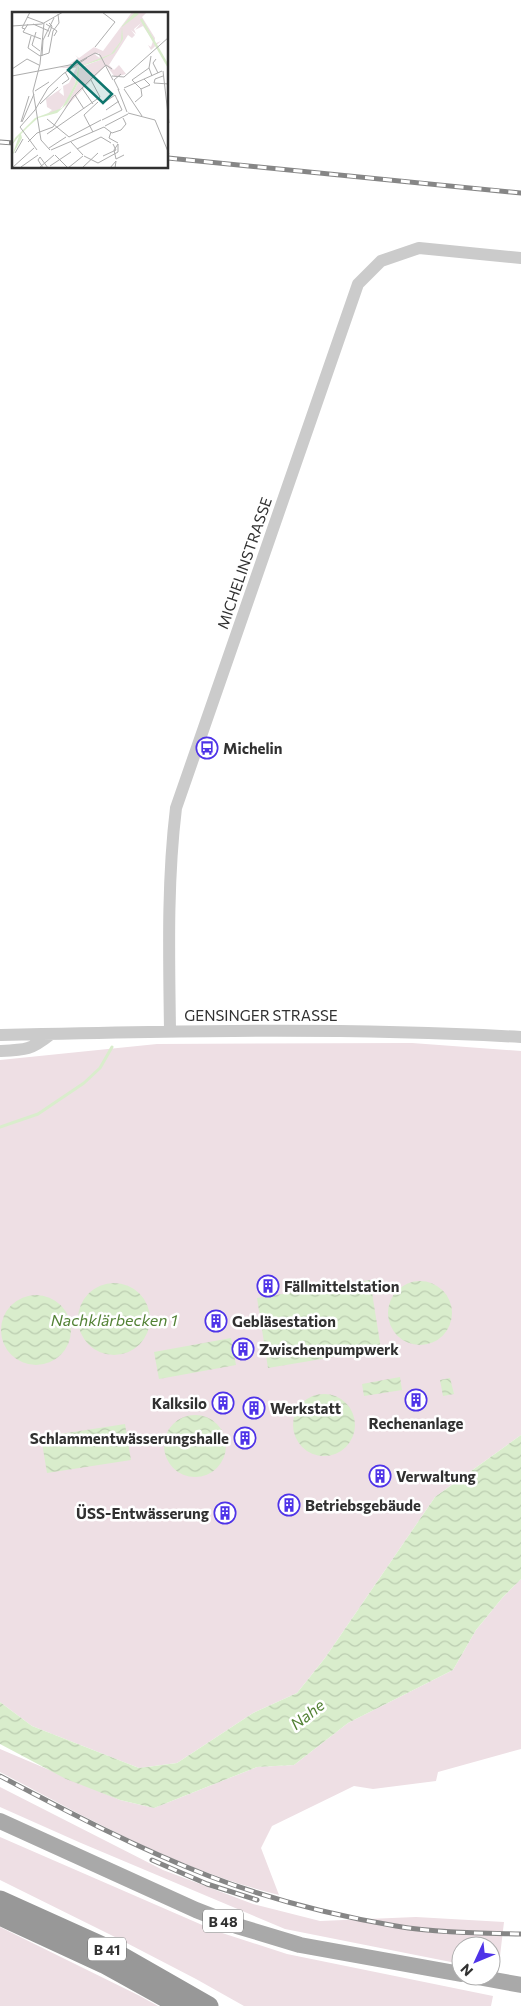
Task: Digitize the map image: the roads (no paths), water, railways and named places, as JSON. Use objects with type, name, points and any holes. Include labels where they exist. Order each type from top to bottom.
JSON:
[{"type":"highway","name":"B 41","points":[[0,1900],[111,1950],[209,2006]]},
{"type":"highway","name":"B 41","points":[[0,1916],[104,1964],[180,2006]]},
{"type":"main road","name":"B 48","points":[[0,1821],[196,1910],[236,1926],[300,1944],[451,1972]]},
{"type":"main road","points":[[501,1981],[521,1985]]},
{"type":"street","name":"MICHELINSTRASSE","points":[[170,1031],[168,913],[170,859],[176,808],[358,284],[381,261],[419,248],[521,258]]},
{"type":"street","name":"GENSINGER STRASSE","points":[[0,1035],[170,1031],[431,1032],[521,1037]]},
{"type":"street","points":[[0,1051],[32,1048],[51,1034]]},
{"type":"water","points":[[370,1280],[381,1349],[268,1368],[257,1298]]},
{"type":"water","points":[[420,1281],[438,1287],[446,1295],[452,1313],[446,1331],[438,1339],[420,1345],[402,1339],[394,1331],[388,1313],[394,1295],[402,1287]]},
{"type":"water","name":"Nachklärbecken 1","points":[[114,1283],[134,1289],[144,1299],[150,1319],[144,1339],[134,1349],[114,1355],[94,1349],[84,1339],[78,1319],[84,1299],[94,1289]]},
{"type":"water","points":[[36,1295],[49,1298],[61,1305],[68,1317],[71,1330],[68,1343],[61,1355],[49,1362],[36,1365],[23,1362],[11,1355],[4,1343],[1,1330],[4,1317],[11,1305],[23,1298]]},
{"type":"water","points":[[231,1338],[236,1365],[159,1379],[154,1352]]},
{"type":"water","points":[[400,1377],[402,1390],[364,1396],[362,1384]]},
{"type":"water","points":[[450,1378],[454,1394],[443,1396],[440,1380]]},
{"type":"water","points":[[318,1394],[330,1394],[346,1403],[353,1413],[355,1425],[353,1437],[346,1447],[330,1456],[318,1456],[307,1451],[298,1442],[293,1431],[293,1419],[298,1408],[307,1399]]},
{"type":"water","points":[[189,1415],[201,1415],[217,1424],[224,1434],[226,1446],[224,1458],[217,1468],[201,1477],[189,1477],[178,1472],[169,1463],[164,1452],[164,1440],[169,1429],[178,1420]]},
{"type":"water","points":[[125,1424],[131,1460],[47,1473],[41,1437]]},
{"type":"water","name":"Nahe","points":[[521,1435],[521,1579],[503,1597],[476,1630],[453,1670],[348,1723],[294,1765],[257,1767],[154,1808],[120,1800],[66,1779],[0,1744],[0,1702],[32,1726],[139,1768],[177,1763],[253,1713],[297,1693],[325,1658],[435,1497]]},
{"type":"waterway","points":[[0,1127],[38,1114],[84,1083],[100,1068],[112,1047]]},
{"type":"railway","points":[[0,142],[12,143]]},
{"type":"railway","points":[[169,158],[521,193]]},
{"type":"railway","points":[[0,1776],[156,1854],[209,1876],[301,1906],[372,1922],[411,1928],[521,1934]]},
{"type":"railway","points":[[152,1860],[207,1884],[257,1900]]},
{"type":"place","name":"Michelin","points":[[207,748]]},
{"type":"place","name":"Fällmittelstation","points":[[268,1286]]},
{"type":"place","name":"Gebläsestation","points":[[216,1321]]},
{"type":"place","name":"Zwischenpumpwerk","points":[[243,1349]]},
{"type":"place","name":"Rechenanlage","points":[[416,1400]]},
{"type":"place","name":"Kalksilo","points":[[223,1403]]},
{"type":"place","name":"Werkstatt","points":[[254,1408]]},
{"type":"place","name":"Schlammentwässerungshalle","points":[[245,1438]]},
{"type":"place","name":"Verwaltung","points":[[380,1476]]},
{"type":"place","name":"Betriebsgebäude","points":[[289,1505]]},
{"type":"place","name":"ÜSS-Entwässerung","points":[[225,1513]]}]
